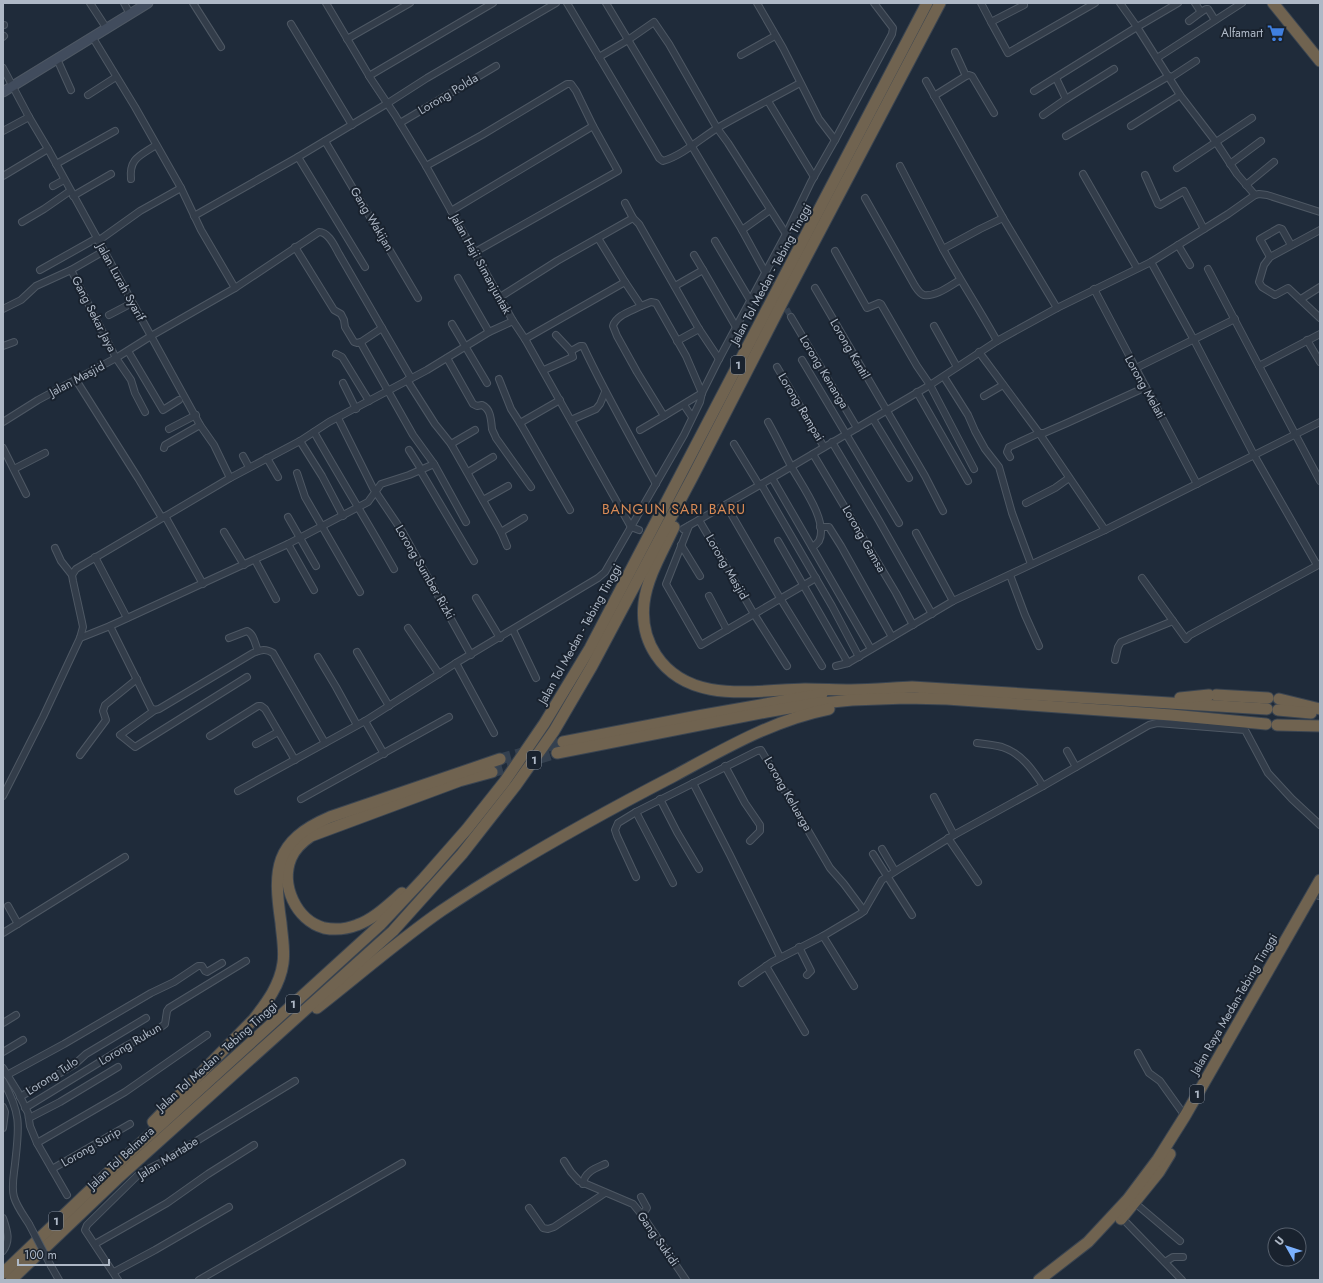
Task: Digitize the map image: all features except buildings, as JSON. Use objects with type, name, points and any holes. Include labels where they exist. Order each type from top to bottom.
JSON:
[{"type":"highway","name":"Jalan Tol Medan - Tebing Tinggi","points":[[110,1171],[380,925],[467,829],[525,754],[590,648],[927,3]]},
{"type":"highway","name":"Jalan Tol Medan - Tebing Tinggi","points":[[270,1043],[393,931],[462,854],[509,794],[554,730],[592,666],[693,476],[784,299],[940,3]]},
{"type":"highway","points":[[1273,3],[1320,61]]},
{"type":"highway","points":[[1281,3],[1320,51]]},
{"type":"highway","points":[[693,476],[678,518],[651,577],[644,603],[645,629],[648,640],[659,660],[667,669],[683,681],[692,685],[711,690],[736,691],[806,689],[848,690],[912,687],[1142,702],[1273,704],[1320,713]]},
{"type":"highway","points":[[563,742],[690,717],[848,690]]},
{"type":"highway","points":[[1142,702],[1212,695],[1320,709]]},
{"type":"highway","points":[[557,753],[790,708],[852,700],[906,698],[947,699],[1171,715],[1271,724],[1320,726]]},
{"type":"highway","points":[[270,1043],[315,1010],[442,911],[557,840],[657,784],[763,730],[797,716],[873,700]]},
{"type":"highway","points":[[110,1171],[136,1140],[254,1019],[271,996],[280,978],[284,956],[277,898],[277,877],[281,858],[294,838],[307,828],[330,817],[500,759]]},
{"type":"highway","points":[[467,829],[397,897],[369,919],[358,925],[336,929],[316,925],[299,910],[289,890],[287,874],[291,857],[296,849],[311,836],[459,781],[492,772]]},
{"type":"highway","name":"Jalan Raya Medan-Tebing Tinggi","points":[[1039,1280],[1088,1242],[1114,1216],[1141,1183],[1158,1159],[1185,1116],[1320,880]]},
{"type":"highway","name":"Jalan Raya Medan-Tebing Tinggi","points":[[1052,1280],[1082,1256],[1122,1218],[1159,1172],[1320,895]]},
{"type":"highway","name":"Jalan Tol Belmera","points":[[11,1280],[123,1173],[270,1043]]},
{"type":"highway","name":"Jalan Tol Belmera","points":[[3,1273],[110,1171]]},
{"type":"street","points":[[90,3],[107,29]]},
{"type":"street","points":[[124,3],[130,14]]},
{"type":"street","points":[[3,92],[148,3]]},
{"type":"street","points":[[193,3],[221,47]]},
{"type":"street","name":"Jalan Haji Simanjuntak","points":[[326,3],[369,76],[388,103],[426,166],[513,321],[544,370],[631,527]]},
{"type":"street","points":[[347,39],[410,3]]},
{"type":"street","points":[[369,76],[493,3]]},
{"type":"street","points":[[194,216],[298,157],[427,78],[556,3]]},
{"type":"street","points":[[567,3],[659,158],[663,161],[666,161],[692,146],[718,128],[800,83]]},
{"type":"street","points":[[606,3],[742,230],[770,281]]},
{"type":"street","points":[[757,3],[819,119],[835,140]]},
{"type":"street","points":[[238,791],[364,721],[456,663],[500,638],[601,576],[605,572],[684,435],[700,402],[702,393],[719,359],[786,234],[814,177],[892,34],[894,28],[874,3]]},
{"type":"street","points":[[981,3],[1008,53],[1095,3]]},
{"type":"street","points":[[1120,3],[1180,95],[1254,195]]},
{"type":"street","points":[[1034,91],[1178,3]]},
{"type":"street","points":[[1195,3],[1201,12]]},
{"type":"street","points":[[1157,58],[1242,3]]},
{"type":"street","points":[[990,22],[1024,5]]},
{"type":"street","points":[[1189,21],[1201,12],[1208,9],[1216,20]]},
{"type":"street","points":[[599,57],[628,40],[654,22],[718,128],[786,234]]},
{"type":"street","points":[[291,24],[352,124]]},
{"type":"street","points":[[741,55],[775,36]]},
{"type":"street","points":[[93,38],[135,107],[235,288]]},
{"type":"street","points":[[955,52],[966,76]]},
{"type":"street","points":[[57,59],[72,90]]},
{"type":"street","points":[[1066,136],[1196,61]]},
{"type":"street","name":"Lorong Polda","points":[[400,123],[496,66]]},
{"type":"street","name":"Jalan Lurah Syarif","points":[[3,68],[12,87],[48,149],[132,303],[196,415],[200,425],[214,445],[230,478]]},
{"type":"street","points":[[1043,114],[1114,69]]},
{"type":"street","points":[[934,96],[969,75],[972,76],[994,112]]},
{"type":"street","points":[[88,95],[116,77]]},
{"type":"street","points":[[1056,78],[1066,99]]},
{"type":"street","points":[[926,81],[1003,218],[1057,308]]},
{"type":"street","points":[[426,166],[482,135],[567,84],[571,84],[576,91],[593,126],[618,171],[474,252]]},
{"type":"street","points":[[1131,126],[1180,95]]},
{"type":"street","points":[[768,101],[814,177]]},
{"type":"street","points":[[3,131],[29,117]]},
{"type":"street","points":[[1177,168],[1252,118]]},
{"type":"street","points":[[451,211],[593,126]]},
{"type":"street","points":[[56,164],[115,131]]},
{"type":"street","name":"Gang Wakijan","points":[[325,141],[418,298]]},
{"type":"street","points":[[1230,164],[1261,141]]},
{"type":"street","points":[[131,179],[130,170],[134,160],[156,145]]},
{"type":"street","points":[[3,176],[48,149]]},
{"type":"street","points":[[298,157],[365,266]]},
{"type":"street","points":[[1246,185],[1274,162]]},
{"type":"street","points":[[900,166],[960,280],[976,303],[997,341]]},
{"type":"street","points":[[22,222],[111,174]]},
{"type":"street","points":[[1083,174],[1137,268]]},
{"type":"street","points":[[1145,175],[1158,204],[1184,191],[1204,229]]},
{"type":"street","points":[[54,186],[64,180]]},
{"type":"street","points":[[40,270],[98,240],[140,211],[181,188]]},
{"type":"street","points":[[816,578],[701,645],[666,584],[681,545],[686,527],[792,467],[917,392],[930,386],[997,341],[1094,289],[1151,262],[1204,229],[1254,195],[1267,195],[1320,212]]},
{"type":"street","points":[[865,198],[915,286],[921,293],[925,295],[932,294],[960,280]]},
{"type":"street","points":[[625,203],[633,218],[639,224],[699,329],[719,359]]},
{"type":"street","points":[[742,230],[770,210]]},
{"type":"street","points":[[500,297],[557,261],[633,218]]},
{"type":"street","points":[[943,249],[1003,218]]},
{"type":"street","points":[[1270,257],[1260,239],[1276,229],[1279,228],[1282,230],[1291,245]]},
{"type":"street","points":[[1320,238],[1318,231],[1270,257],[1261,272],[1259,282],[1260,285],[1275,295],[1288,288],[1320,318]]},
{"type":"street","name":"Jalan Masjid","points":[[3,422],[38,400],[116,358],[151,336],[235,288],[319,232],[325,233],[344,260],[435,424],[451,444],[468,472],[501,532],[507,546]]},
{"type":"street","points":[[598,238],[641,306]]},
{"type":"street","points":[[715,241],[750,300]]},
{"type":"street","points":[[1178,245],[1190,265]]},
{"type":"street","points":[[295,247],[334,310],[341,314],[344,320],[344,326],[354,342],[357,344],[382,328]]},
{"type":"street","points":[[3,309],[21,300],[36,286],[71,270],[104,251]]},
{"type":"street","points":[[835,251],[867,308],[879,303],[881,304],[913,360],[930,386],[974,469]]},
{"type":"street","points":[[694,255],[736,327]]},
{"type":"street","points":[[1142,578],[1186,639],[1190,635],[1319,564],[1254,455],[1194,340],[1151,262]]},
{"type":"street","points":[[1208,269],[1320,481]]},
{"type":"street","name":"Gang Sekar Jaya","points":[[71,270],[116,358],[131,380],[134,393],[145,412]]},
{"type":"street","points":[[675,286],[703,270]]},
{"type":"street","points":[[458,278],[489,332]]},
{"type":"street","points":[[525,339],[625,282]]},
{"type":"street","points":[[1301,299],[1320,287]]},
{"type":"street","name":"Lorong Kantil","points":[[815,288],[925,476],[943,511]]},
{"type":"street","name":"Lorong Melati","points":[[1094,289],[1197,484]]},
{"type":"street","points":[[664,416],[617,336],[613,326],[615,320],[620,316],[651,302],[656,303],[686,356],[702,393]]},
{"type":"street","points":[[109,315],[132,303]]},
{"type":"street","name":"Lorong Kenanga","points":[[791,317],[857,427]]},
{"type":"street","points":[[1136,368],[1235,319]]},
{"type":"street","points":[[72,575],[76,569],[95,557],[202,494],[448,358],[489,332],[513,321]]},
{"type":"street","points":[[452,324],[486,383]]},
{"type":"street","points":[[934,326],[958,367]]},
{"type":"street","points":[[677,341],[699,329]]},
{"type":"street","points":[[1259,366],[1320,334]]},
{"type":"street","points":[[544,370],[573,356],[571,351],[556,335]]},
{"type":"street","points":[[1307,340],[1320,362]]},
{"type":"street","points":[[3,346],[14,342]]},
{"type":"street","points":[[361,342],[413,434],[434,464],[466,522]]},
{"type":"street","points":[[571,351],[583,346],[605,392],[619,414],[656,484]]},
{"type":"street","points":[[128,351],[163,410],[179,400]]},
{"type":"street","points":[[979,352],[1039,433],[1105,530]]},
{"type":"street","points":[[336,354],[342,357],[369,401]]},
{"type":"street","points":[[448,358],[473,404],[477,406],[482,405],[487,409],[492,419],[492,430],[496,438],[531,487]]},
{"type":"street","points":[[802,360],[899,524]]},
{"type":"street","name":"Lorong Rampai","points":[[777,367],[824,447]]},
{"type":"street","points":[[944,377],[968,415],[984,447],[999,467],[1012,513],[1031,564]]},
{"type":"street","points":[[499,379],[511,410],[570,510]]},
{"type":"street","points":[[76,380],[163,517],[203,584]]},
{"type":"street","points":[[343,383],[356,409]]},
{"type":"street","points":[[984,396],[1003,385]]},
{"type":"street","points":[[1010,457],[1007,452],[1009,448],[1039,433],[1044,433],[1067,423],[1146,386]]},
{"type":"street","points":[[571,420],[596,409],[605,392]]},
{"type":"street","points":[[917,392],[968,481]]},
{"type":"street","points":[[640,430],[702,393]]},
{"type":"street","points":[[520,423],[560,400]]},
{"type":"street","points":[[684,405],[692,418]]},
{"type":"street","points":[[169,429],[196,415]]},
{"type":"street","name":"Lorong Sumber Rizki","points":[[338,418],[376,492],[402,531],[471,655]]},
{"type":"street","points":[[873,419],[909,478]]},
{"type":"street","points":[[768,422],[816,509],[820,527],[819,541],[812,547]]},
{"type":"street","points":[[836,666],[848,663],[859,657],[872,648],[953,602],[1105,530],[1320,422]]},
{"type":"street","points":[[164,448],[200,425]]},
{"type":"street","points":[[451,444],[475,430]]},
{"type":"street","points":[[314,432],[394,569]]},
{"type":"street","points":[[300,441],[322,476],[343,516]]},
{"type":"street","points":[[832,442],[885,530],[932,614]]},
{"type":"street","points":[[734,444],[816,578],[859,657]]},
{"type":"street","points":[[3,448],[26,494]]},
{"type":"street","points":[[409,450],[474,561]]},
{"type":"street","points":[[14,469],[45,453]]},
{"type":"street","name":"Lorong Gamsa","points":[[813,454],[896,593],[913,625]]},
{"type":"street","points":[[243,456],[249,467]]},
{"type":"street","points":[[468,472],[493,457]]},
{"type":"street","points":[[267,458],[278,477]]},
{"type":"street","points":[[80,638],[128,618],[288,544],[368,502],[381,484],[409,476],[434,464]]},
{"type":"street","points":[[297,473],[305,497],[360,592]]},
{"type":"street","points":[[772,478],[872,648]]},
{"type":"street","points":[[1026,503],[1055,488],[1069,478]]},
{"type":"street","points":[[483,500],[508,486]]},
{"type":"street","points":[[202,494],[205,502]]},
{"type":"street","points":[[726,505],[780,598],[822,666]]},
{"type":"street","points":[[288,516],[316,566]]},
{"type":"street","points":[[501,532],[524,518]]},
{"type":"street","name":"Lorong Masjid","points":[[699,520],[754,614],[787,666]]},
{"type":"street","points":[[631,527],[639,530]]},
{"type":"street","points":[[820,527],[829,527],[892,637]]},
{"type":"street","points":[[224,532],[244,565]]},
{"type":"street","points":[[916,533],[953,602]]},
{"type":"street","points":[[778,541],[848,663]]},
{"type":"street","points":[[288,544],[314,590]]},
{"type":"street","points":[[681,545],[700,576]]},
{"type":"street","points":[[3,796],[44,717],[80,638],[83,627],[72,575],[64,565],[55,548]]},
{"type":"street","points":[[95,557],[128,618]]},
{"type":"street","points":[[255,560],[276,599]]},
{"type":"street","points":[[1010,575],[1025,615],[1039,646]]},
{"type":"street","points":[[709,596],[727,630]]},
{"type":"street","points":[[476,598],[500,638]]},
{"type":"street","points":[[1115,660],[1118,647],[1121,642],[1173,621]]},
{"type":"street","points":[[110,626],[151,708],[155,710]]},
{"type":"street","points":[[408,628],[439,674]]},
{"type":"street","points":[[513,630],[536,678]]},
{"type":"street","points":[[229,638],[249,631],[258,651]]},
{"type":"street","points":[[247,678],[135,747],[120,736],[155,710],[258,651],[268,649],[273,653],[325,743]]},
{"type":"street","points":[[357,652],[389,706]]},
{"type":"street","points":[[318,657],[336,686],[356,725]]},
{"type":"street","points":[[456,663],[494,733]]},
{"type":"street","points":[[80,755],[106,720],[103,711],[105,705],[137,679]]},
{"type":"street","points":[[210,736],[258,706],[261,706],[265,709],[294,760]]},
{"type":"street","points":[[300,799],[449,717]]},
{"type":"street","points":[[364,721],[384,754]]},
{"type":"street","points":[[742,983],[780,957],[823,936],[856,917],[864,911],[878,885],[895,871],[954,834],[1043,786],[1148,725],[1157,723],[1245,730],[1268,773],[1320,825]]},
{"type":"street","points":[[256,744],[278,732]]},
{"type":"street","points":[[977,742],[1004,748],[1016,754],[1032,769],[1043,786]]},
{"type":"street","name":"Lorong Keluarga","points":[[636,877],[615,830],[618,823],[660,799],[759,750],[764,753],[830,868],[864,911]]},
{"type":"street","points":[[1067,751],[1076,767]]},
{"type":"street","points":[[725,766],[760,825],[760,831],[750,841]]},
{"type":"street","points":[[693,783],[780,957]]},
{"type":"street","points":[[934,797],[954,834]]},
{"type":"street","points":[[660,799],[698,870]]},
{"type":"street","points":[[636,812],[673,883]]},
{"type":"street","points":[[948,838],[978,882]]},
{"type":"street","points":[[882,849],[895,871]]},
{"type":"street","points":[[873,854],[912,915]]},
{"type":"street","points":[[3,932],[125,857]]},
{"type":"street","points":[[8,906],[18,924]]},
{"type":"street","points":[[823,936],[854,986]]},
{"type":"street","points":[[799,947],[811,971],[807,976]]},
{"type":"street","name":"Lorong Rukun","points":[[25,1108],[126,1046],[161,1027],[165,1024],[167,1011],[169,1008],[246,961]]},
{"type":"street","points":[[7,1075],[64,1044],[151,993],[174,982],[198,966],[202,966],[207,972],[222,963]]},
{"type":"street","points":[[766,966],[805,1032]]},
{"type":"street","points":[[3,1022],[16,1015]]},
{"type":"street","name":"Lorong Tulo","points":[[20,1096],[75,1064],[86,1054],[146,1018]]},
{"type":"street","points":[[36,1143],[125,1092],[207,1035]]},
{"type":"street","points":[[3,1052],[23,1040]]},
{"type":"street","points":[[1138,1053],[1149,1073],[1160,1081],[1185,1116]]},
{"type":"street","points":[[29,1118],[60,1102],[118,1067]]},
{"type":"street","points":[[3,1068],[20,1096],[29,1118],[36,1143],[67,1195]]},
{"type":"street","points":[[3,1081],[14,1101],[19,1128],[13,1178],[14,1198],[59,1280]]},
{"type":"street","name":"Jalan Martabe","points":[[118,1280],[85,1230],[86,1227],[140,1173],[162,1162],[295,1081]]},
{"type":"street","points":[[3,1108],[5,1112],[3,1128]]},
{"type":"street","name":"Lorong Surip","points":[[52,1169],[130,1124]]},
{"type":"street","points":[[95,1244],[162,1206],[214,1170],[254,1146]]},
{"type":"street","points":[[564,1161],[576,1178],[583,1184],[587,1175],[594,1169],[605,1164]]},
{"type":"street","points":[[199,1280],[402,1163]]},
{"type":"street","name":"Gang Sukidi","points":[[583,1184],[633,1204],[686,1280]]},
{"type":"street","points":[[529,1208],[543,1228],[548,1229],[554,1227],[605,1193]]},
{"type":"street","points":[[641,1197],[647,1208],[642,1215]]},
{"type":"street","points":[[1135,1203],[1180,1241]]},
{"type":"street","points":[[114,1272],[229,1208]]},
{"type":"street","points":[[3,1218],[8,1238],[3,1251]]},
{"type":"street","points":[[1122,1218],[1182,1280]]},
{"type":"street","points":[[1165,1262],[1173,1257],[1183,1257]]},
{"type":"tunnel","points":[[782,301],[791,317]]},
{"type":"tunnel","points":[[500,759],[563,742]]},
{"type":"tunnel","points":[[492,772],[557,753]]},
{"type":"place","name":"Alfamart","points":[[1276,33]]},
{"type":"district","name":"BANGUN SARI BARU","points":[[674,509]]}]
